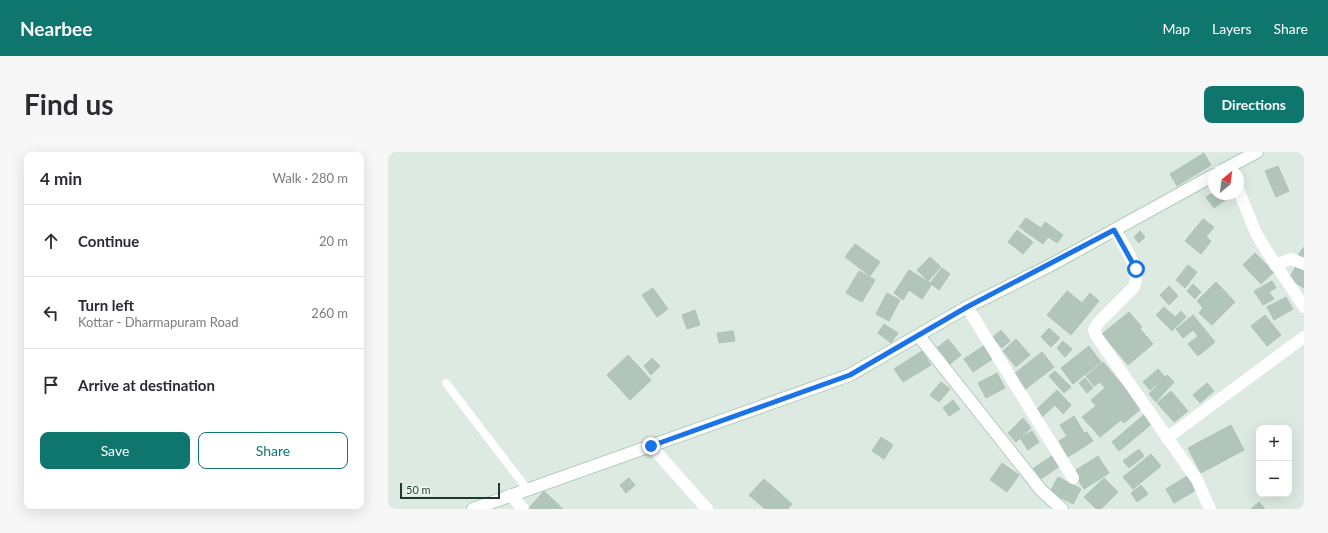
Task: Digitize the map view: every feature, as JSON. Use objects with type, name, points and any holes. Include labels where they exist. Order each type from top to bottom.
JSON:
[{"type":"street","points":[[1236,164],[1257,152]]},
{"type":"street","points":[[472,509],[850,375],[967,307],[1114,230],[1208,178]]},
{"type":"street","points":[[1243,200],[1256,232],[1275,265],[1304,306]]},
{"type":"street","points":[[1114,230],[1136,269],[1138,279],[1134,287],[1098,323],[1094,330],[1096,337],[1197,480],[1210,509]]},
{"type":"street","points":[[1275,265],[1291,259],[1304,264]]},
{"type":"street","points":[[967,307],[1072,478]]},
{"type":"street","points":[[919,336],[1041,490],[1062,509]]},
{"type":"street","points":[[1167,438],[1304,337]]},
{"type":"street","points":[[651,446],[707,509]]},
{"type":"street","points":[[511,495],[523,509]]},
{"type":"lane","points":[[446,382],[527,490]]},
{"type":"building","points":[[1204,153],[1210,164],[1208,164],[1208,167],[1177,186],[1170,174]]},
{"type":"building","points":[[1278,166],[1289,191],[1276,197],[1265,171]]},
{"type":"building","points":[[1208,200],[1225,200],[1214,208]]},
{"type":"building","points":[[1026,218],[1041,228],[1045,222],[1063,235],[1057,243],[1048,237],[1043,244],[1019,227]]},
{"type":"building","points":[[1203,219],[1214,227],[1206,237],[1211,241],[1201,254],[1185,241]]},
{"type":"building","points":[[1017,230],[1033,242],[1023,254],[1008,242]]},
{"type":"building","points":[[1140,231],[1145,237],[1139,243],[1134,237]]},
{"type":"building","points":[[855,244],[880,262],[870,276],[845,257]]},
{"type":"building","points":[[1304,247],[1304,260],[1298,255]]},
{"type":"building","points":[[1255,253],[1274,272],[1261,284],[1243,265]]},
{"type":"building","points":[[930,257],[941,267],[928,281],[917,270]]},
{"type":"building","points":[[1188,265],[1197,272],[1185,288],[1176,280]]},
{"type":"building","points":[[1296,266],[1304,271],[1304,288],[1289,279]]},
{"type":"building","points":[[942,268],[950,274],[939,290],[930,283]]},
{"type":"building","points":[[909,270],[932,284],[922,299],[909,290],[903,300],[894,293]]},
{"type":"building","points":[[859,271],[875,280],[862,302],[846,293]]},
{"type":"building","points":[[1272,281],[1276,288],[1269,292],[1274,299],[1263,305],[1254,291]]},
{"type":"building","points":[[1216,282],[1235,302],[1212,325],[1199,313],[1203,308],[1197,301]]},
{"type":"building","points":[[1193,284],[1201,292],[1195,299],[1187,291]]},
{"type":"building","points":[[1169,286],[1178,296],[1169,305],[1160,295]]},
{"type":"building","points":[[653,288],[668,309],[657,317],[642,295]]},
{"type":"building","points":[[1067,291],[1082,303],[1090,293],[1099,301],[1071,335],[1047,315]]},
{"type":"building","points":[[887,293],[900,300],[889,321],[876,314]]},
{"type":"building","points":[[1286,297],[1293,309],[1274,320],[1267,307]]},
{"type":"building","points":[[1164,307],[1175,317],[1181,311],[1186,317],[1172,331],[1156,315]]},
{"type":"building","points":[[695,310],[700,325],[687,329],[682,315]]},
{"type":"building","points":[[1129,312],[1142,327],[1140,329],[1153,344],[1128,365],[1102,334]]},
{"type":"building","points":[[1193,315],[1215,342],[1198,356],[1188,344],[1198,336],[1193,330],[1183,338],[1176,329]]},
{"type":"building","points":[[1265,315],[1281,335],[1267,346],[1251,326]]},
{"type":"building","points":[[884,324],[898,333],[891,343],[878,333]]},
{"type":"building","points":[[1049,328],[1060,338],[1051,347],[1041,337]]},
{"type":"building","points":[[1001,330],[1010,341],[1002,348],[993,337]]},
{"type":"building","points":[[733,331],[735,341],[719,343],[717,333]]},
{"type":"building","points":[[948,339],[961,355],[950,364],[937,348]]},
{"type":"building","points":[[1016,339],[1030,355],[1016,367],[1003,351]]},
{"type":"building","points":[[1063,341],[1072,349],[1065,357],[1057,348]]},
{"type":"building","points":[[985,345],[994,358],[973,372],[964,359]]},
{"type":"building","points":[[1089,346],[1101,362],[1073,384],[1061,368]]},
{"type":"building","points":[[922,351],[931,365],[903,382],[894,369]]},
{"type":"building","points":[[1042,352],[1054,367],[1023,391],[1011,376]]},
{"type":"building","points":[[628,355],[651,380],[630,400],[607,375]]},
{"type":"building","points":[[652,358],[660,366],[651,375],[644,366]]},
{"type":"building","points":[[1103,362],[1142,408],[1124,423],[1121,420],[1100,437],[1082,417],[1096,406],[1091,400],[1105,388],[1100,382],[1094,386],[1086,376]]},
{"type":"building","points":[[1158,369],[1165,377],[1150,390],[1143,382]]},
{"type":"building","points":[[1055,371],[1071,387],[1064,393],[1049,376]]},
{"type":"building","points":[[997,373],[1005,388],[986,398],[978,383]]},
{"type":"building","points":[[1167,375],[1174,382],[1156,402],[1149,394]]},
{"type":"building","points":[[1085,378],[1093,388],[1087,393],[1079,383]]},
{"type":"building","points":[[941,382],[950,389],[939,402],[930,395]]},
{"type":"building","points":[[1207,383],[1214,391],[1200,403],[1193,395]]},
{"type":"building","points":[[1057,390],[1071,405],[1063,414],[1055,405],[1041,418],[1035,411]]},
{"type":"building","points":[[1171,391],[1188,411],[1174,422],[1157,403]]},
{"type":"building","points":[[953,400],[960,409],[949,416],[943,408]]},
{"type":"building","points":[[1146,413],[1154,422],[1119,451],[1112,442]]},
{"type":"building","points":[[1074,416],[1084,433],[1087,432],[1093,441],[1068,457],[1059,441],[1067,436],[1060,425]]},
{"type":"building","points":[[1023,418],[1031,428],[1016,442],[1008,433]]},
{"type":"building","points":[[1231,425],[1244,450],[1201,473],[1188,448]]},
{"type":"building","points":[[1032,431],[1039,442],[1028,450],[1020,438]]},
{"type":"building","points":[[881,437],[893,445],[884,459],[872,451]]},
{"type":"building","points":[[1139,449],[1144,456],[1129,468],[1123,461]]},
{"type":"building","points":[[1151,454],[1161,466],[1133,489],[1123,477]]},
{"type":"building","points":[[1053,455],[1060,466],[1038,481],[1031,470]]},
{"type":"building","points":[[1098,456],[1109,473],[1084,489],[1073,472]]},
{"type":"building","points":[[1002,463],[1019,475],[1007,492],[990,480]]},
{"type":"building","points":[[1189,475],[1198,489],[1174,503],[1166,489]]},
{"type":"building","points":[[1058,477],[1081,489],[1073,504],[1050,492]]},
{"type":"building","points":[[629,478],[635,485],[626,493],[620,485]]},
{"type":"building","points":[[1104,478],[1118,492],[1101,509],[1096,509],[1084,497]]},
{"type":"building","points":[[764,479],[792,504],[788,509],[765,509],[749,495]]},
{"type":"building","points":[[1141,485],[1148,494],[1137,502],[1131,493]]},
{"type":"building","points":[[544,491],[563,509],[528,509]]},
{"type":"building","points":[[1259,502],[1265,509],[1251,509]]},
{"type":"route","points":[[651,446],[850,375],[967,307],[1049,266],[1114,230],[1136,269]]}]
